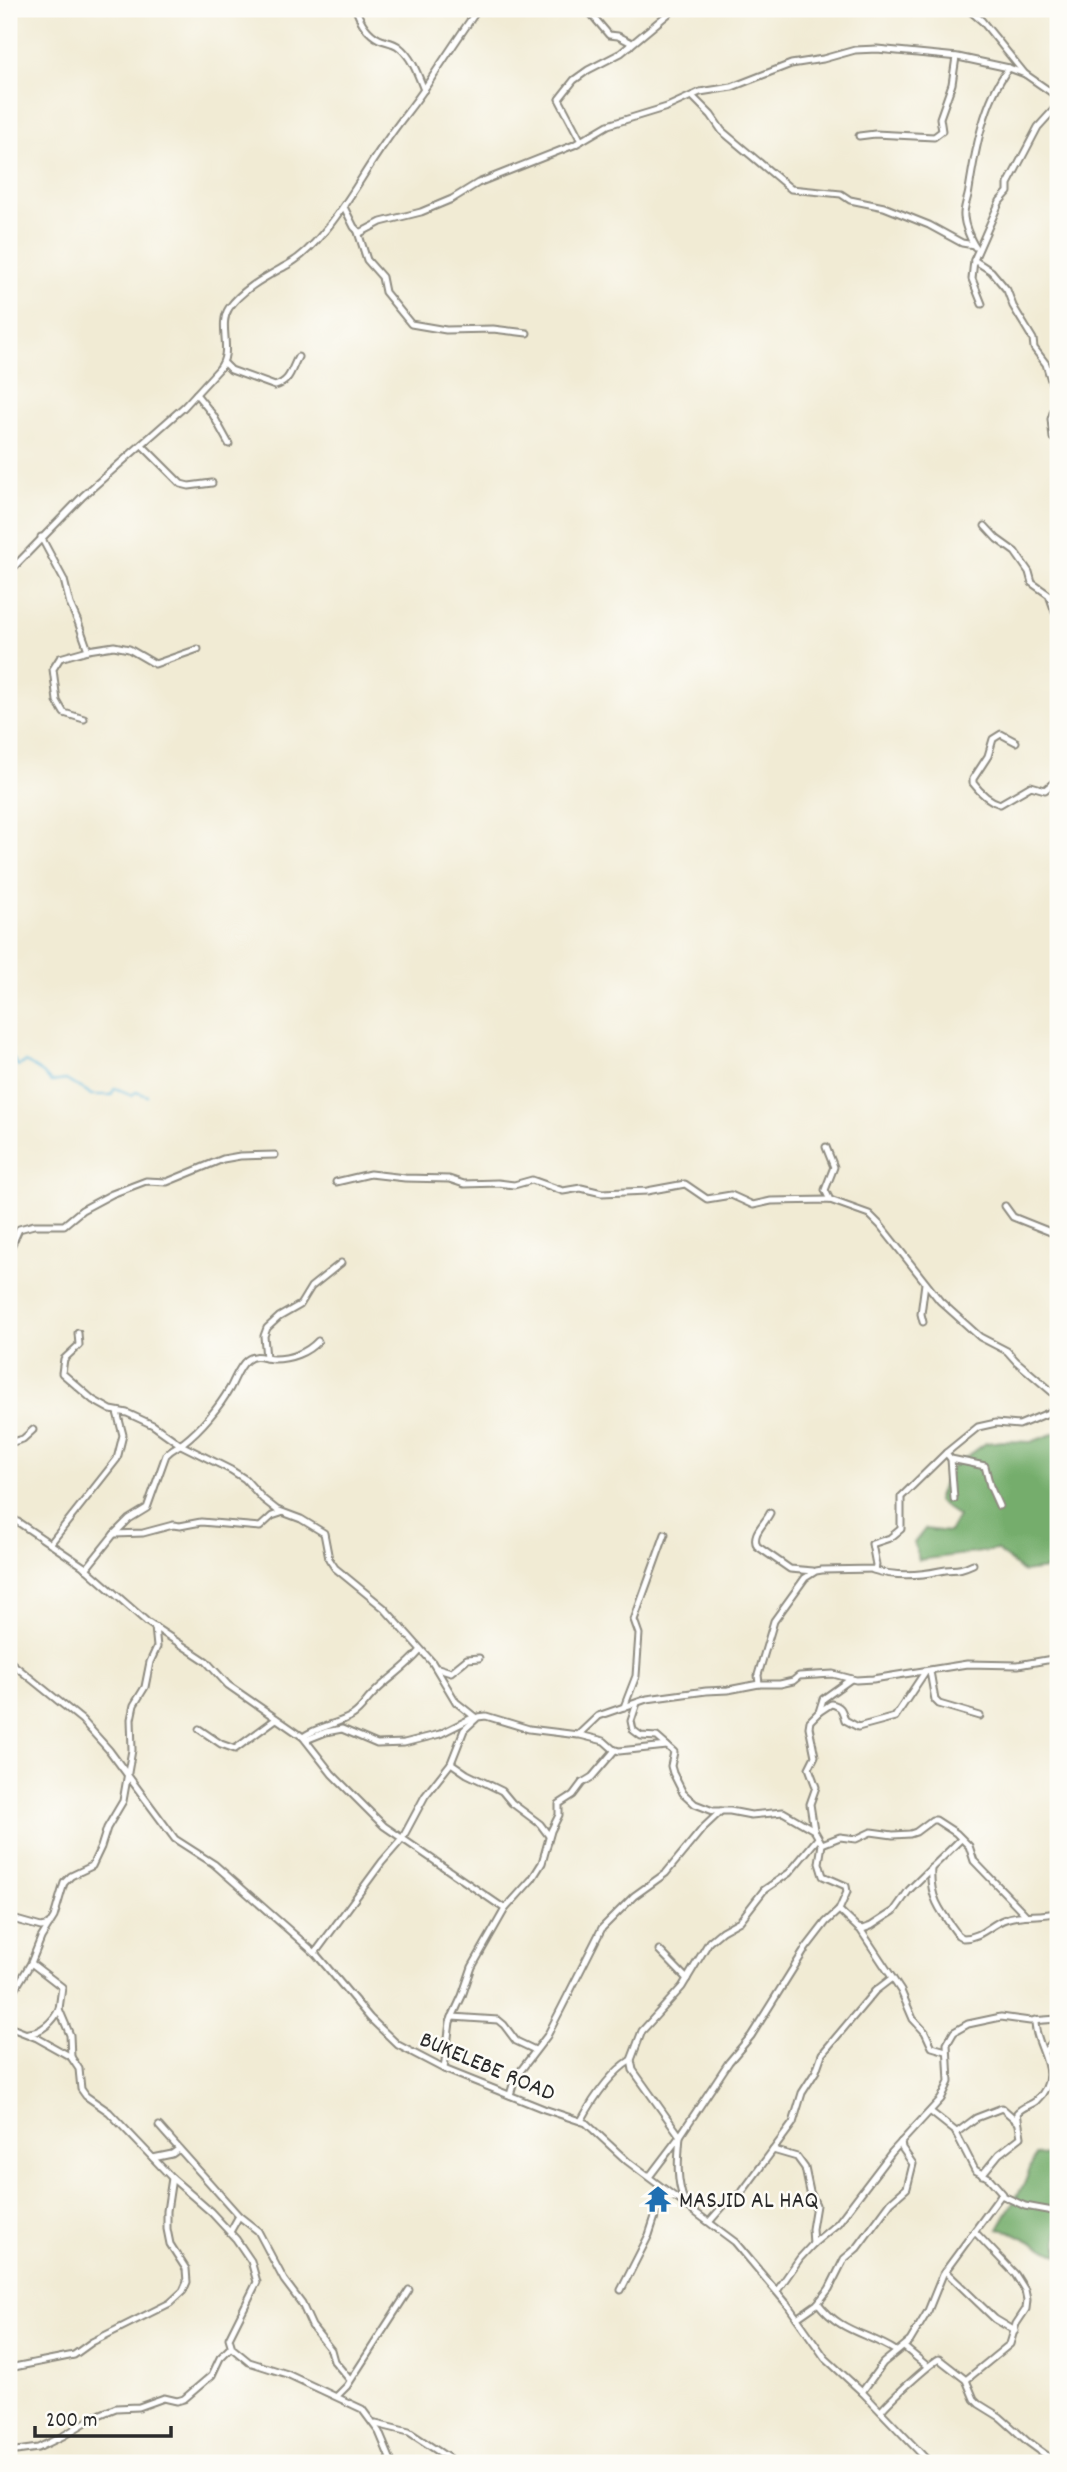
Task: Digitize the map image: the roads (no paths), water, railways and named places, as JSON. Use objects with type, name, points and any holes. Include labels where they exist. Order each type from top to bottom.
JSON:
[{"type":"street","points":[[356,9],[360,21],[370,32],[377,38],[400,47],[407,55],[424,90]]},
{"type":"street","points":[[9,572],[83,496],[142,445],[196,394],[224,363],[225,317],[230,307],[242,294],[273,271],[290,264],[323,234],[478,9]]},
{"type":"street","points":[[587,9],[609,35],[626,39],[630,46]]},
{"type":"street","points":[[581,141],[559,99],[574,80],[630,46],[674,9]]},
{"type":"street","points":[[875,11],[884,9]]},
{"type":"street","points":[[968,9],[1025,75]]},
{"type":"street","points":[[358,232],[381,222],[421,212],[457,197],[478,183],[581,141],[608,125],[667,107],[700,92],[732,87],[791,64],[855,50],[877,49],[956,57],[1009,68],[1025,75],[1058,97]]},
{"type":"street","points":[[859,136],[875,134],[934,138],[939,135],[942,131],[940,118],[952,84],[956,57]]},
{"type":"street","points":[[982,304],[972,279],[975,248],[964,215],[977,141],[997,85],[1009,68]]},
{"type":"street","points":[[692,96],[722,131],[793,190],[841,194],[850,200],[884,207],[975,248]]},
{"type":"street","points":[[975,248],[983,242],[1000,201],[1008,192],[1008,185],[1038,127],[1058,105]]},
{"type":"street","points":[[344,206],[358,232],[367,260],[382,277],[385,292],[411,324],[439,330],[494,329],[527,333]]},
{"type":"street","points":[[974,260],[991,271],[1007,290],[1033,339],[1034,348],[1046,364],[1057,395],[1051,419],[1053,438],[1058,441]]},
{"type":"street","points":[[219,369],[231,370],[275,386],[292,374],[298,357]]},
{"type":"street","points":[[224,363],[231,370]]},
{"type":"street","points":[[196,394],[213,415],[229,444]]},
{"type":"street","points":[[142,445],[181,484],[189,486],[212,483]]},
{"type":"street","points":[[985,526],[999,541],[1016,552],[1029,572],[1032,583],[1049,595],[1058,615]]},
{"type":"street","points":[[41,537],[64,580],[70,604],[88,650]]},
{"type":"street","points":[[83,719],[66,714],[57,701],[52,669],[60,658],[114,646],[129,649],[155,664],[198,649]]},
{"type":"street","points":[[1016,742],[1001,734],[993,739],[988,756],[973,779],[977,789],[999,804],[1031,786],[1045,790],[1058,779]]},
{"type":"street","points":[[826,1147],[834,1167],[825,1190],[830,1200]]},
{"type":"street","points":[[9,1251],[19,1229],[64,1224],[82,1210],[112,1194],[146,1181],[167,1182],[223,1159],[275,1155]]},
{"type":"street","points":[[336,1182],[370,1174],[453,1179],[464,1184],[514,1185],[532,1180],[564,1191],[581,1188],[602,1193],[647,1191],[685,1184],[707,1199],[731,1195],[753,1205],[771,1200],[830,1200],[872,1216],[940,1301],[980,1337],[1009,1352],[1058,1397]]},
{"type":"street","points":[[1005,1206],[1013,1217],[1058,1235]]},
{"type":"street","points":[[266,1358],[264,1336],[267,1328],[300,1305],[311,1287],[341,1263]]},
{"type":"street","points":[[923,1322],[921,1314],[925,1283]]},
{"type":"street","points":[[78,1333],[79,1344],[64,1359],[63,1374],[93,1400],[153,1425],[181,1445],[238,1474],[263,1499],[283,1513],[301,1519],[324,1534],[329,1559],[335,1568],[384,1608],[435,1666],[450,1696],[475,1717]]},
{"type":"street","points":[[86,1569],[129,1519],[146,1509],[165,1457],[171,1449],[181,1445],[224,1398],[246,1361],[254,1357],[275,1359],[302,1353],[311,1349],[318,1341]]},
{"type":"street","points":[[873,1570],[877,1565],[872,1544],[890,1538],[901,1529],[899,1503],[903,1494],[946,1453],[978,1427],[996,1423],[1019,1424],[1058,1409]]},
{"type":"street","points":[[50,1544],[117,1459],[123,1435],[117,1412]]},
{"type":"street","points":[[9,1443],[23,1439],[33,1430]]},
{"type":"street","points":[[946,1453],[951,1459],[954,1499]]},
{"type":"street","points":[[951,1459],[985,1466],[999,1506]]},
{"type":"street","points":[[114,1534],[142,1533],[173,1525],[201,1522],[260,1527],[272,1516],[283,1513]]},
{"type":"street","points":[[770,1513],[757,1533],[757,1546],[790,1569],[873,1570],[892,1575],[921,1576],[958,1571],[973,1564]]},
{"type":"street","points":[[9,1516],[86,1569],[155,1627],[200,1656],[228,1685],[304,1739],[356,1799],[384,1826],[505,1909]]},
{"type":"street","points":[[624,1707],[636,1676],[639,1634],[634,1620],[665,1534]]},
{"type":"street","points":[[759,1684],[758,1675],[774,1621],[802,1582],[816,1571]]},
{"type":"street","points":[[9,1999],[50,1924],[66,1880],[93,1865],[107,1828],[123,1801],[132,1750],[131,1719],[134,1704],[145,1686],[150,1662],[157,1647],[155,1627]]},
{"type":"street","points":[[304,1739],[315,1729],[354,1714],[420,1651]]},
{"type":"street","points":[[435,1666],[451,1672],[464,1660],[479,1658]]},
{"type":"street","points":[[580,1735],[598,1716],[637,1703],[701,1691],[780,1684],[793,1681],[799,1676],[827,1674],[851,1679],[873,1679],[967,1664],[1018,1665],[1058,1658]]},
{"type":"street","name":"BUKELEBE ROAD","points":[[9,1661],[82,1720],[109,1750],[175,1839],[214,1864],[316,1953],[388,2036],[407,2051],[444,2069],[581,2121],[664,2189],[735,2242],[777,2291],[825,2358],[862,2392],[930,2463]]},
{"type":"street","points":[[649,2177],[729,2062],[751,2036],[806,1948],[825,1922],[839,1910],[847,1888],[843,1883],[821,1874],[820,1841],[814,1830],[810,1801],[816,1787],[809,1768],[815,1756],[810,1721],[831,1704],[842,1710],[845,1720],[858,1727],[894,1718],[928,1671]]},
{"type":"street","points":[[928,1671],[935,1700],[939,1704],[979,1716]]},
{"type":"street","points":[[818,1712],[821,1701],[851,1679]]},
{"type":"street","points":[[637,1703],[631,1721],[633,1730],[641,1736],[657,1737],[675,1754],[672,1770],[683,1793],[695,1804],[713,1811],[756,1816],[783,1812],[814,1830]]},
{"type":"street","points":[[304,1739],[342,1729],[377,1744],[404,1743],[440,1734],[475,1717],[486,1716],[517,1727],[580,1735],[604,1741],[615,1750],[667,1746]]},
{"type":"street","points":[[316,1953],[382,1862],[402,1839],[425,1796],[451,1763],[462,1735],[475,1717]]},
{"type":"street","points":[[199,1729],[225,1746],[236,1749],[276,1719]]},
{"type":"street","points":[[444,2069],[449,2027],[472,1967],[505,1909],[532,1879],[542,1863],[549,1836],[559,1815],[559,1802],[573,1795],[615,1750]]},
{"type":"street","points":[[451,1763],[502,1791],[512,1803],[540,1824],[549,1836]]},
{"type":"street","points":[[510,2095],[515,2078],[561,2009],[603,1927],[634,1896],[666,1873],[703,1828],[721,1811]]},
{"type":"street","points":[[685,2203],[680,2190],[677,2166],[680,2136],[636,2075],[631,2067],[631,2060],[645,2027],[687,1979],[709,1942],[740,1921],[758,1896],[788,1874],[820,1841],[839,1837],[856,1839],[871,1832],[909,1834],[933,1820],[953,1830],[970,1848],[974,1861],[1025,1914]]},
{"type":"street","points":[[860,1929],[872,1926],[894,1911],[909,1890],[961,1839]]},
{"type":"street","points":[[931,1868],[931,1886],[936,1903],[961,1937],[970,1938],[987,1931],[1002,1920],[1025,1914],[1058,1912]]},
{"type":"street","points":[[839,1910],[848,1921],[860,1929],[903,1995],[913,2019],[924,2030],[930,2044],[946,2051]]},
{"type":"street","points":[[9,1919],[41,1927],[50,1924]]},
{"type":"street","points":[[659,1950],[687,1979]]},
{"type":"street","points":[[25,2033],[37,2032],[55,2017],[62,1987],[31,1963]]},
{"type":"street","points":[[710,2221],[725,2204],[742,2192],[794,2122],[802,2093],[817,2071],[822,2054],[875,1990],[892,1978]]},
{"type":"street","points":[[59,2009],[70,2035],[71,2057]]},
{"type":"street","points":[[452,2017],[498,2020],[516,2041],[536,2050]]},
{"type":"street","points":[[777,2291],[813,2244],[841,2220],[901,2142],[931,2112],[948,2084],[946,2051],[950,2037],[958,2029],[1000,2017],[1058,2019]]},
{"type":"street","points":[[982,2175],[999,2154],[1022,2136],[1018,2111],[1037,2100],[1047,2085],[1049,2062],[1036,2031],[1035,2020]]},
{"type":"street","points":[[9,2027],[71,2057],[79,2069],[82,2092],[109,2112],[172,2178],[230,2232],[251,2261],[257,2276],[256,2286],[229,2338],[231,2347],[253,2364],[287,2374],[362,2409],[374,2424],[392,2463]]},
{"type":"street","points":[[1045,2050],[1058,2039]]},
{"type":"street","points":[[581,2121],[612,2076],[631,2060]]},
{"type":"street","points":[[956,2133],[975,2118],[1002,2108],[1018,2122]]},
{"type":"street","points":[[931,2112],[956,2133],[975,2170],[989,2178],[1003,2194],[1025,2206],[1058,2212]]},
{"type":"street","points":[[159,2126],[204,2180],[239,2216],[258,2231],[284,2280],[302,2304],[312,2326],[331,2350],[334,2361],[350,2380]]},
{"type":"street","points":[[797,2318],[818,2303],[829,2289],[841,2263],[856,2250],[889,2204],[909,2185],[914,2164],[905,2153],[901,2142]]},
{"type":"street","points":[[153,2158],[172,2154],[179,2149]]},
{"type":"street","points":[[773,2150],[797,2157],[805,2168],[810,2192],[816,2204],[812,2229],[813,2244]]},
{"type":"street","points":[[9,2368],[74,2355],[92,2342],[170,2302],[183,2291],[187,2283],[187,2269],[170,2244],[167,2229],[172,2178]]},
{"type":"street","points":[[621,2290],[649,2235],[664,2189]]},
{"type":"street","points":[[862,2392],[883,2363],[904,2347],[928,2311],[944,2271],[1003,2194]]},
{"type":"street","points":[[230,2232],[239,2216]]},
{"type":"street","points":[[966,2380],[1009,2346],[1016,2325],[1026,2309],[1025,2290],[1015,2274],[975,2232]]},
{"type":"street","points":[[944,2271],[995,2319],[1015,2331]]},
{"type":"street","points":[[337,2396],[409,2290]]},
{"type":"street","points":[[818,2303],[839,2325],[855,2334],[874,2338],[896,2351]]},
{"type":"street","points":[[9,2452],[38,2448],[116,2408],[139,2407],[162,2398],[177,2401],[184,2399],[212,2375],[220,2358],[231,2347]]},
{"type":"street","points":[[904,2347],[927,2366]]},
{"type":"street","points":[[881,2411],[918,2378],[927,2366],[940,2360],[966,2380],[976,2402],[1000,2417],[1057,2463]]},
{"type":"street","points":[[374,2424],[409,2432],[456,2463]]},
{"type":"waterway","points":[[9,1052],[18,1066],[26,1062],[51,1082],[66,1080],[91,1095],[111,1095],[115,1088],[132,1095],[136,1092],[148,1096]]},
{"type":"place","name":"MASJID AL HAQ","points":[[658,2199]]}]
